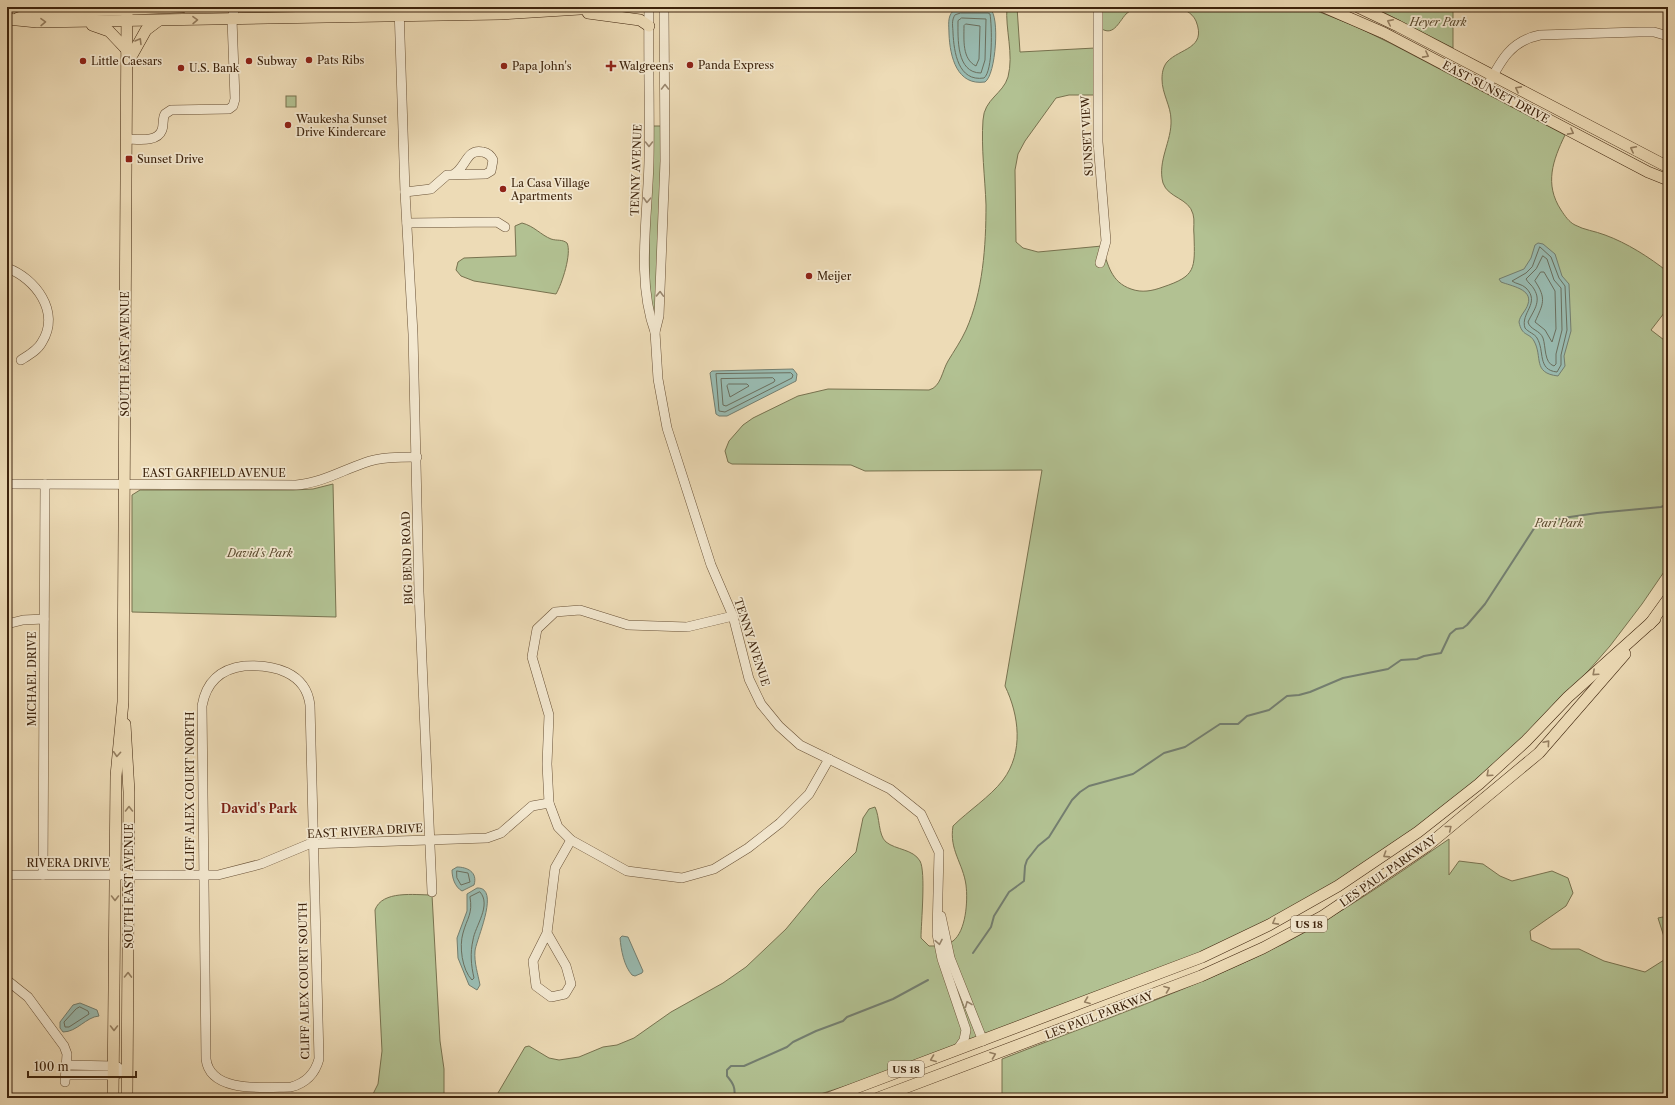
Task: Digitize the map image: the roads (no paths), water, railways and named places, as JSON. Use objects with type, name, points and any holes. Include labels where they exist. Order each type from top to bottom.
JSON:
[{"type":"main road","points":[[11,19],[34,13],[127,8],[182,7]]},
{"type":"main road","points":[[11,19],[37,22],[71,22],[232,19],[399,11],[576,10],[612,7]]},
{"type":"main road","name":"EAST SUNSET DRIVE","points":[[1324,7],[1342,10],[1642,169],[1668,180]]},
{"type":"main road","name":"EAST SUNSET DRIVE","points":[[1358,7],[1668,167]]},
{"type":"main road","name":"SOUTH EAST AVENUE","points":[[127,8],[123,702],[129,792],[127,1098]]},
{"type":"main road","points":[[576,10],[640,20],[649,26]]},
{"type":"main road","points":[[126,66],[146,30],[158,20]]},
{"type":"main road","points":[[71,22],[97,25],[106,29],[126,49]]},
{"type":"main road","name":"LES PAUL PARKWAY","points":[[878,1098],[1201,976],[1263,948],[1323,916],[1427,846],[1539,753],[1655,619],[1668,599]]},
{"type":"main road","name":"LES PAUL PARKWAY","points":[[829,1098],[1202,957],[1269,925],[1338,886],[1412,837],[1479,784],[1526,741],[1568,697],[1655,619]]},
{"type":"main road","name":"SOUTH EAST AVENUE","points":[[113,1098],[116,776],[123,702]]},
{"type":"main road","points":[[867,1098],[980,1052],[983,1047],[982,1040]]},
{"type":"street","points":[[126,139],[151,139],[157,136],[162,132],[166,114],[172,110],[229,109],[233,106],[235,99],[232,19],[235,7]]},
{"type":"street","name":"TENNY AVENUE","points":[[649,7],[649,126],[646,224],[646,294],[649,315],[655,332],[660,398],[669,438],[711,565],[733,616],[750,679],[761,704],[779,726],[800,745],[890,789],[921,814],[939,852],[937,934],[942,959],[966,1030],[964,1040],[956,1050]]},
{"type":"street","name":"TENNY AVENUE","points":[[655,332],[659,316],[665,126],[664,7]]},
{"type":"street","name":"SUNSET VIEW","points":[[1098,7],[1098,135],[1106,241],[1100,264]]},
{"type":"street","name":"BIG BEND ROAD","points":[[399,11],[405,192],[413,332],[419,592],[432,892]]},
{"type":"street","points":[[1487,87],[1509,50],[1516,44],[1530,37],[1540,35],[1639,32],[1654,32],[1668,36]]},
{"type":"street","points":[[649,126],[665,126]]},
{"type":"street","points":[[405,192],[431,189],[443,177],[454,174]]},
{"type":"street","points":[[407,223],[497,222],[505,227]]},
{"type":"street","points":[[646,224],[662,224]]},
{"type":"street","points":[[7,268],[26,277],[33,284],[43,297],[46,307],[47,327],[43,341],[32,353],[21,360]]},
{"type":"street","name":"EAST GARFIELD AVENUE","points":[[7,484],[311,484],[366,462],[380,459],[417,457]]},
{"type":"street","name":"MICHAEL DRIVE","points":[[43,875],[45,484]]},
{"type":"street","points":[[733,616],[687,626],[628,625],[580,610],[555,612],[537,629],[532,657],[549,715],[546,764],[549,803],[558,827],[571,840],[627,871],[682,878],[714,869],[748,848],[780,823],[809,794],[829,759]]},
{"type":"street","points":[[7,624],[23,620],[44,619]]},
{"type":"street","name":"CLIFF ALEX COURT NORTH","points":[[203,876],[202,706],[204,696],[212,681],[224,671],[236,667],[260,666],[281,669],[294,676],[307,691],[311,720],[314,844]]},
{"type":"street","name":"EAST RIVERA DRIVE","points":[[129,876],[218,876],[241,870],[305,845],[314,844],[487,838],[501,833],[532,806],[549,803]]},
{"type":"street","points":[[547,933],[566,966],[570,984],[565,994],[551,997],[536,986],[533,961],[547,933],[555,868],[571,840]]},
{"type":"street","name":"CLIFF ALEX COURT SOUTH","points":[[203,876],[206,1065],[216,1078],[233,1086],[282,1087],[299,1085],[312,1074],[317,1067],[319,1059],[314,844]]},
{"type":"street","name":"RIVERA DRIVE","points":[[7,875],[129,876]]},
{"type":"street","name":"TENNY AVENUE","points":[[938,903],[950,958],[982,1040]]},
{"type":"street","points":[[8,980],[28,996],[64,1046],[67,1054],[66,1079],[114,1070]]},
{"type":"street","points":[[67,1065],[127,1070]]},
{"type":"water","points":[[961,9],[990,9],[993,14],[996,33],[994,57],[989,77],[985,82],[975,82],[962,75],[953,60],[950,43],[949,19],[953,11]]},
{"type":"water","points":[[1538,243],[1543,244],[1555,254],[1562,276],[1569,284],[1571,331],[1564,356],[1565,366],[1558,376],[1545,372],[1541,368],[1537,347],[1534,341],[1520,327],[1519,322],[1528,304],[1529,299],[1527,295],[1520,289],[1501,282],[1499,279],[1524,269],[1531,258],[1535,245]]},
{"type":"water","points":[[793,369],[797,374],[796,381],[727,416],[719,416],[716,414],[710,373],[712,371]]},
{"type":"water","points":[[457,867],[471,871],[475,880],[474,885],[462,891],[457,887],[453,879],[452,870]]},
{"type":"water","points":[[477,888],[484,890],[487,896],[487,905],[475,951],[480,985],[477,990],[469,985],[458,958],[457,938],[467,911],[467,894]]},
{"type":"water","points":[[622,936],[628,937],[643,971],[635,976],[632,975],[625,963],[620,943],[620,938]]},
{"type":"water","points":[[80,1003],[97,1010],[99,1016],[90,1019],[73,1030],[63,1032],[60,1028],[60,1022],[73,1005]]},
{"type":"waterway","points":[[973,953],[991,927],[994,916],[1009,892],[1024,881],[1027,860],[1038,846],[1049,837],[1072,800],[1089,786],[1133,774],[1164,753],[1185,747],[1220,724],[1238,724],[1247,716],[1269,710],[1287,696],[1310,692],[1343,678],[1388,669],[1401,660],[1417,659],[1424,656],[1441,653],[1450,634],[1456,629],[1463,628],[1467,625],[1485,604],[1535,527],[1563,518],[1661,507],[1668,504]]},
{"type":"waterway","points":[[734,1098],[734,1086],[727,1076],[727,1070],[731,1066],[744,1066],[787,1047],[793,1042],[816,1031],[843,1021],[847,1017],[893,999],[928,980]]},
{"type":"place","name":"Pats Ribs","points":[[309,60]]},
{"type":"place","name":"Little Caesars","points":[[83,61]]},
{"type":"place","name":"Subway","points":[[249,61]]},
{"type":"place","name":"Panda Express","points":[[690,65]]},
{"type":"place","name":"Papa John's","points":[[504,66]]},
{"type":"place","name":"Walgreens","points":[[611,66]]},
{"type":"place","name":"U.S. Bank","points":[[181,68]]},
{"type":"place","name":"Waukesha Sunset Drive Kindercare","points":[[288,125]]},
{"type":"place","name":"Sunset Drive","points":[[129,159]]},
{"type":"place","name":"La Casa Village Apartments","points":[[503,189]]},
{"type":"place","name":"Meijer","points":[[809,276]]},
{"type":"district","name":"David's Park","points":[[259,808]]},
{"type":"park label","name":"Heyer Park","points":[[1438,22]]},
{"type":"park label","name":"Pari Park","points":[[1559,523]]}]
